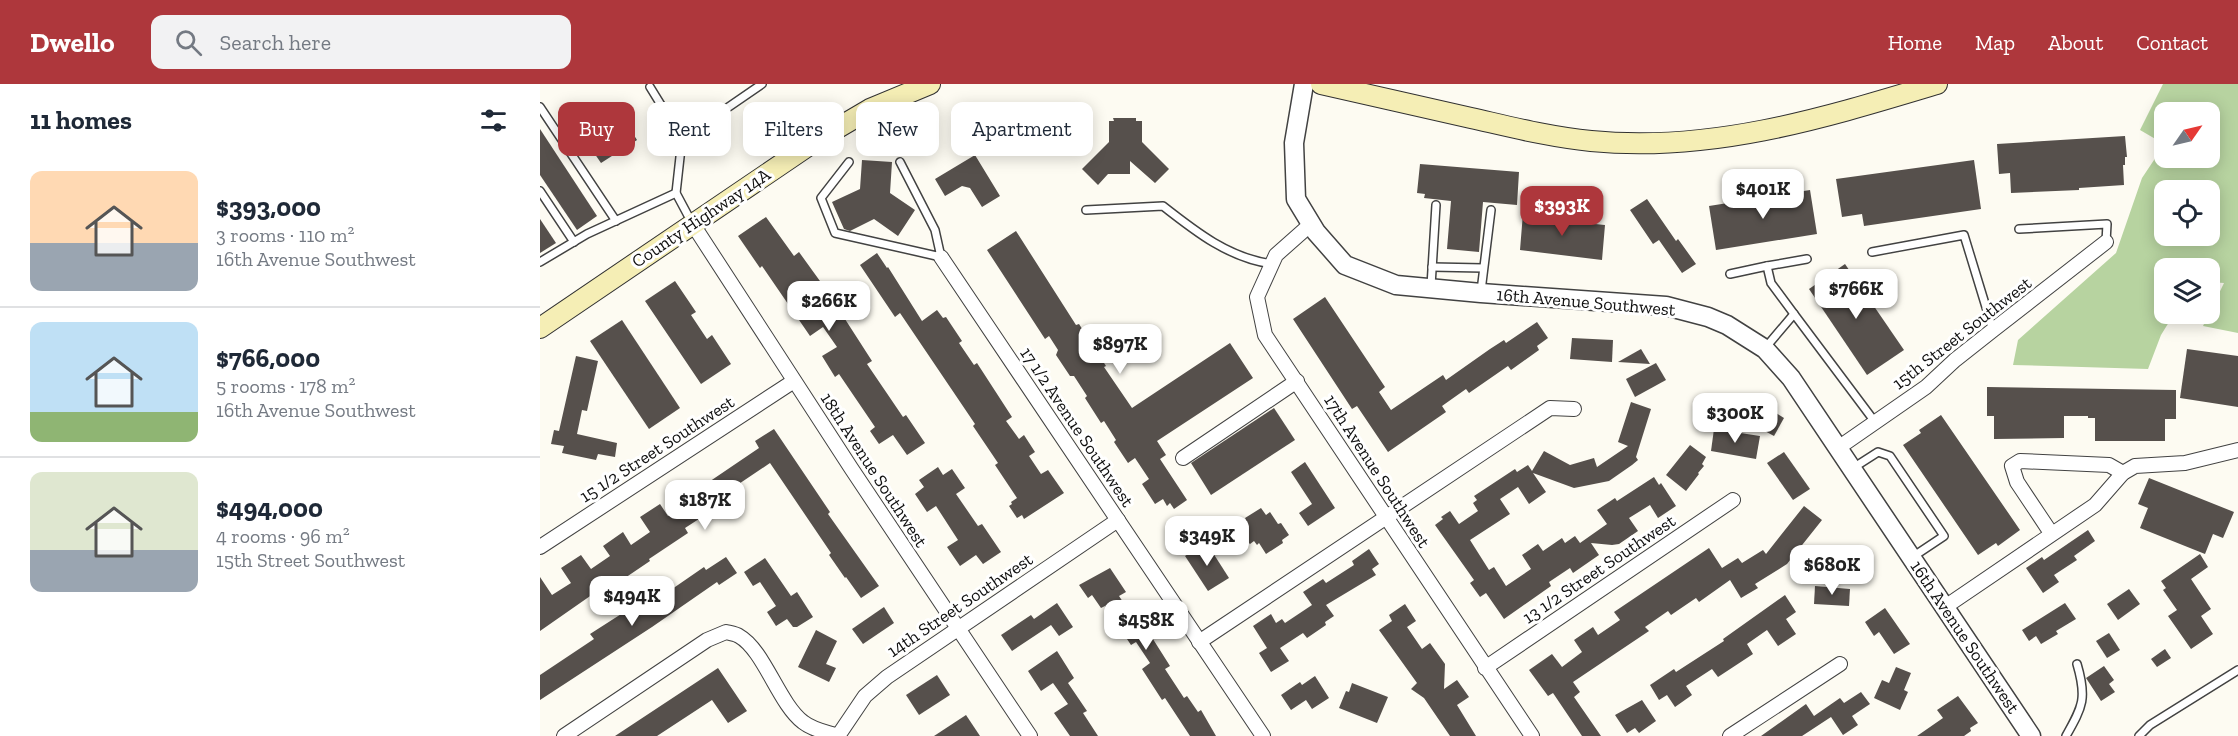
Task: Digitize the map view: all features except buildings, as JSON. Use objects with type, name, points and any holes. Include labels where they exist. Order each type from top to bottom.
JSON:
[{"type":"main road","name":"County Highway 14A","points":[[540,328],[692,223],[833,131],[870,109],[930,84]]},
{"type":"main road","points":[[1321,84],[1540,134],[1592,142],[1663,143],[1731,138],[1815,120],[1937,84]]},
{"type":"street","name":"16th Avenue Southwest","points":[[1304,84],[1294,143],[1296,199],[1311,224],[1345,265],[1396,285],[1666,306],[1708,316],[1765,349],[1791,378],[2031,736]]},
{"type":"street","name":"18th Avenue Southwest","points":[[692,223],[1030,736]]},
{"type":"street","name":"17th Avenue Southwest","points":[[1311,224],[1276,255],[1257,297],[1265,335],[1532,736]]},
{"type":"street","name":"15th Street Southwest","points":[[1838,448],[1926,387],[1955,360],[2106,242]]},
{"type":"street","name":"17 1/2 Avenue Southwest","points":[[941,257],[1263,736]]},
{"type":"street","name":"15 1/2 Street Southwest","points":[[540,547],[794,381]]},
{"type":"street","points":[[1183,458],[1296,381]]},
{"type":"street","points":[[1199,642],[1550,408],[1574,409]]},
{"type":"street","points":[[1945,607],[2095,505],[2123,473],[2135,466],[2185,463],[2238,450]]},
{"type":"street","points":[[2051,533],[2017,482],[2012,466],[2020,461],[2109,465],[2123,473]]},
{"type":"street","name":"13 1/2 Street Southwest","points":[[1485,668],[1733,500]]},
{"type":"street","name":"14th Street Southwest","points":[[838,736],[864,696],[886,677],[1118,520]]},
{"type":"street","points":[[564,736],[706,640],[726,632],[740,637],[753,649],[791,708],[803,722],[818,730],[838,736]]},
{"type":"street","points":[[1730,736],[1840,664]]},
{"type":"lane","points":[[731,105],[762,84]]},
{"type":"lane","points":[[650,87],[659,102]]},
{"type":"lane","points":[[540,107],[616,221]]},
{"type":"lane","points":[[680,156],[676,193],[692,223]]},
{"type":"lane","points":[[849,162],[821,198],[835,233],[941,257],[935,230],[900,162]]},
{"type":"lane","points":[[540,191],[574,242]]},
{"type":"lane","points":[[540,262],[574,242],[676,193]]},
{"type":"lane","points":[[1431,289],[1436,205]]},
{"type":"lane","points":[[1086,210],[1163,206],[1208,241],[1251,261],[1272,264]]},
{"type":"lane","points":[[1481,293],[1491,210]]},
{"type":"lane","points":[[2019,229],[2106,224],[2106,242]]},
{"type":"lane","points":[[1872,252],[1964,235],[1993,330]]},
{"type":"lane","points":[[1730,274],[1807,259]]},
{"type":"lane","points":[[1767,266],[1771,283],[1875,422]]},
{"type":"lane","points":[[1432,267],[1483,268]]},
{"type":"lane","points":[[1765,349],[1794,314]]},
{"type":"lane","points":[[1852,468],[1878,452],[1890,456],[1944,536],[1911,558]]},
{"type":"lane","points":[[2066,736],[2081,710],[2083,686],[2077,664]]},
{"type":"lane","points":[[2139,736],[2150,725],[2238,670]]},
{"type":"green space","points":[[2163,84],[2238,84],[2238,333],[2203,326],[2204,324],[2220,324],[2220,291],[2224,283],[2220,283],[2220,258],[2154,258],[2154,324],[2168,324],[2161,335],[2148,369],[2013,365],[2018,340],[2116,253],[2142,178],[2154,160],[2154,168],[2220,168],[2220,102],[2154,102]]},
{"type":"green space","points":[[2154,102],[2154,138],[2140,130]]}]
